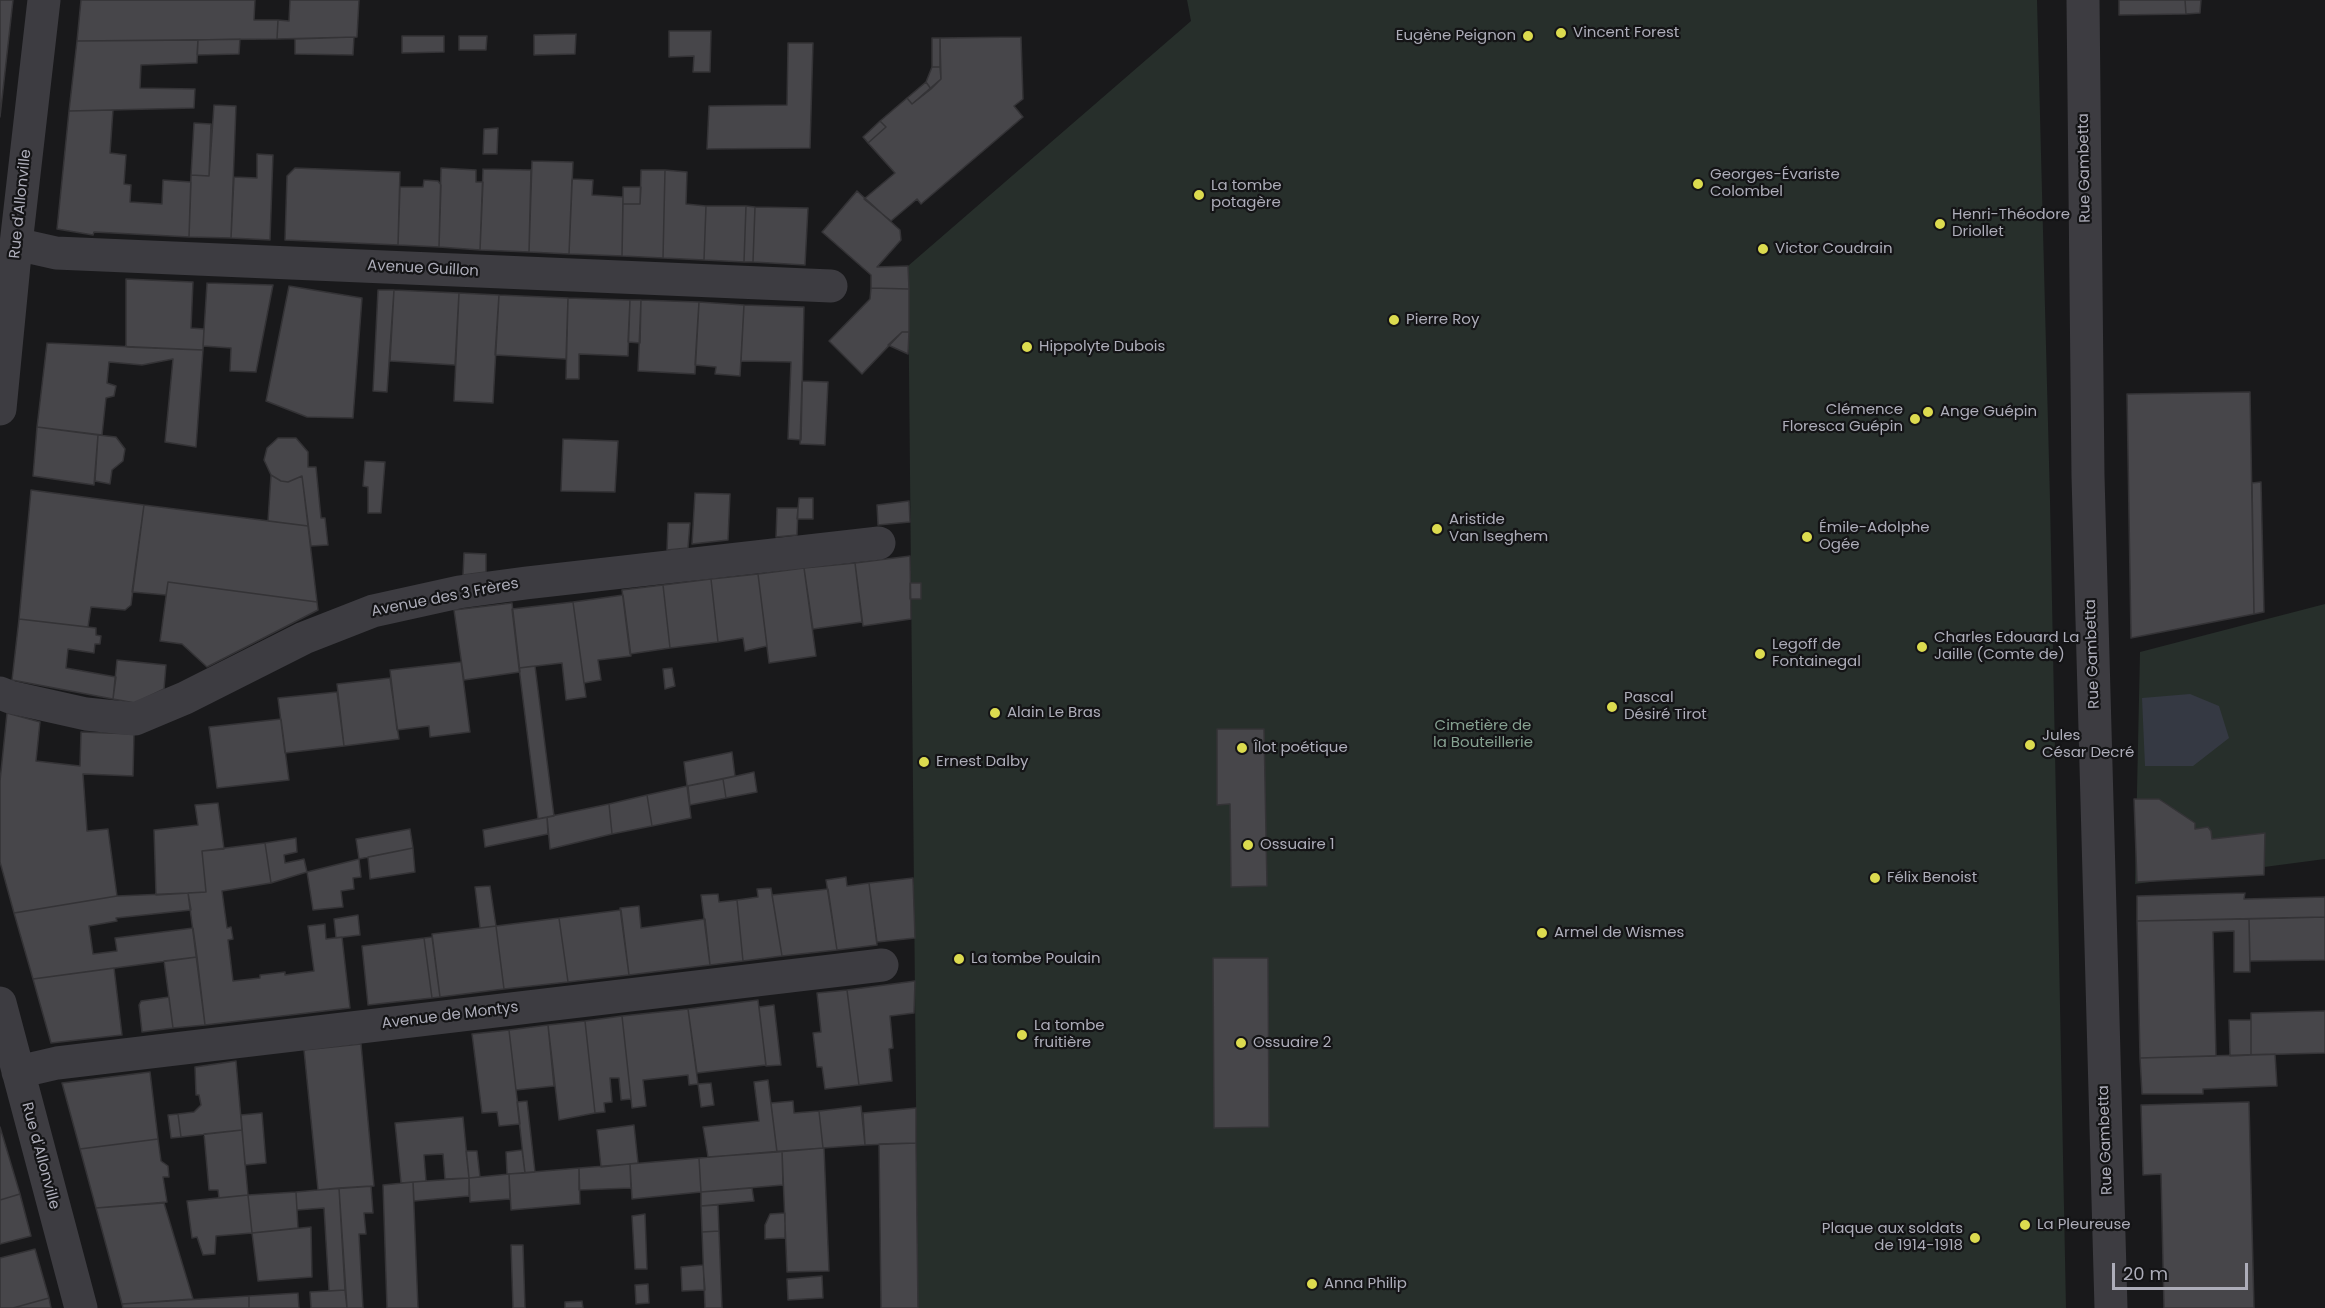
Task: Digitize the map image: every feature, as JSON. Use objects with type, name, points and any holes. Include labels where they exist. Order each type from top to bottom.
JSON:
[{"type":"street","name":"Rue d'Allonville","points":[[0,409],[44,0]]},
{"type":"street","name":"Rue Gambetta","points":[[2083,0],[2089,498],[2111,1308]]},
{"type":"street","name":"Avenue Guillon","points":[[16,244],[56,253],[831,286]]},
{"type":"street","name":"Avenue des 3 Frères","points":[[0,693],[86,714],[135,719],[185,698],[304,638],[373,610],[459,592],[526,583],[879,543]]},
{"type":"street","name":"Avenue de Montys","points":[[18,1072],[69,1062],[882,965]]},
{"type":"street","name":"Rue d'Allonville","points":[[0,1003],[81,1308]]},
{"type":"green space","name":"Cimetière de la Bouteillerie","points":[[1187,0],[2037,0],[2050,500],[2066,1308],[918,1308],[908,266],[1191,21]]},
{"type":"green space","points":[[2325,604],[2325,859],[2135,884],[2140,652]]},
{"type":"shaded area","points":[[2190,694],[2219,706],[2229,738],[2193,766],[2145,766],[2142,698]]},
{"type":"building","points":[[0,0],[13,0],[0,117]]},
{"type":"building","points":[[81,0],[255,0],[254,20],[278,20],[277,39],[77,41]]},
{"type":"building","points":[[290,0],[359,0],[357,37],[277,39],[278,20],[289,21]]},
{"type":"building","points":[[2119,0],[2185,0],[2186,14],[2119,15]]},
{"type":"building","points":[[2185,0],[2201,0],[2200,13],[2186,14]]},
{"type":"building","points":[[669,31],[711,31],[710,72],[693,72],[694,56],[669,57]]},
{"type":"building","points":[[576,34],[575,54],[534,55],[534,35]]},
{"type":"building","points":[[402,36],[444,36],[444,52],[402,53]]},
{"type":"building","points":[[459,36],[487,36],[486,50],[459,50]]},
{"type":"building","points":[[354,37],[353,55],[295,54],[295,39]]},
{"type":"building","points":[[1021,37],[1023,99],[1014,106],[1023,117],[921,204],[917,199],[891,221],[864,199],[895,173],[868,143],[886,127],[880,121],[907,98],[912,104],[941,79],[940,38]]},
{"type":"building","points":[[932,38],[940,38],[940,67],[932,67]]},
{"type":"building","points":[[240,39],[239,54],[197,55],[198,40]]},
{"type":"building","points":[[198,40],[197,63],[141,65],[140,88],[195,89],[194,108],[69,111],[77,41]]},
{"type":"building","points":[[788,43],[813,43],[810,148],[707,149],[709,106],[787,105]]},
{"type":"building","points":[[932,67],[940,67],[941,79],[931,89],[926,82]]},
{"type":"building","points":[[926,82],[931,89],[912,104],[907,98]]},
{"type":"building","points":[[214,105],[236,106],[231,238],[189,237],[191,175],[209,176]]},
{"type":"building","points":[[113,110],[110,153],[126,155],[124,184],[131,185],[130,202],[162,204],[163,180],[191,182],[189,237],[94,232],[93,235],[57,229],[69,111]]},
{"type":"building","points":[[880,121],[886,127],[868,143],[863,137]]},
{"type":"building","points":[[194,123],[211,124],[209,176],[191,175]]},
{"type":"building","points":[[498,128],[497,154],[483,154],[484,129]]},
{"type":"building","points":[[257,154],[273,155],[270,240],[231,238],[234,177],[257,178]]},
{"type":"building","points":[[532,161],[573,162],[569,254],[529,252]]},
{"type":"building","points":[[295,168],[400,172],[398,245],[285,240],[287,176]]},
{"type":"building","points":[[441,168],[476,170],[476,182],[483,182],[480,250],[439,247]]},
{"type":"building","points":[[483,169],[531,170],[529,252],[480,250]]},
{"type":"building","points":[[641,170],[665,170],[663,258],[622,256],[623,204],[640,204]]},
{"type":"building","points":[[665,170],[687,172],[686,204],[706,206],[704,260],[663,258]]},
{"type":"building","points":[[572,179],[593,180],[592,195],[623,197],[622,256],[569,254]]},
{"type":"building","points":[[424,180],[438,181],[441,185],[439,247],[398,245],[400,187],[423,187]]},
{"type":"building","points":[[623,187],[641,187],[640,204],[623,204]]},
{"type":"building","points":[[857,191],[900,230],[901,240],[877,267],[908,266],[909,289],[871,288],[871,275],[822,232]]},
{"type":"building","points":[[706,206],[746,206],[744,262],[704,260]]},
{"type":"building","points":[[746,206],[755,207],[753,262],[744,262]]},
{"type":"building","points":[[755,207],[808,208],[805,265],[753,262]]},
{"type":"building","points":[[126,279],[193,282],[191,328],[204,329],[203,350],[126,347]]},
{"type":"building","points":[[207,283],[273,285],[256,372],[230,371],[231,348],[203,346]]},
{"type":"building","points":[[289,286],[362,298],[353,418],[307,417],[266,401]]},
{"type":"building","points":[[871,288],[909,289],[909,332],[902,332],[862,374],[829,341],[870,299]]},
{"type":"building","points":[[378,290],[394,290],[387,392],[373,391]]},
{"type":"building","points":[[394,290],[459,293],[455,365],[390,361]]},
{"type":"building","points":[[459,293],[499,295],[493,403],[454,401]]},
{"type":"building","points":[[499,295],[568,298],[566,359],[495,355]]},
{"type":"building","points":[[568,298],[630,300],[628,356],[579,354],[579,379],[566,379]]},
{"type":"building","points":[[630,300],[641,300],[640,343],[628,342]]},
{"type":"building","points":[[641,300],[699,302],[695,374],[638,371]]},
{"type":"building","points":[[699,302],[744,305],[740,376],[715,374],[716,367],[695,365]]},
{"type":"building","points":[[744,305],[804,307],[801,440],[788,439],[791,362],[741,361]]},
{"type":"building","points":[[902,332],[909,332],[908,354],[888,345]]},
{"type":"building","points":[[47,343],[203,350],[196,447],[165,442],[173,359],[142,365],[109,362],[107,383],[116,386],[114,396],[106,398],[102,435],[37,427]]},
{"type":"building","points":[[802,381],[828,382],[825,445],[800,444]]},
{"type":"building","points":[[2250,392],[2254,614],[2131,638],[2127,394]]},
{"type":"building","points":[[37,427],[98,435],[94,485],[33,476]]},
{"type":"building","points":[[98,435],[116,437],[125,449],[123,461],[112,470],[110,484],[95,481]]},
{"type":"building","points":[[278,438],[296,438],[308,452],[308,467],[316,467],[321,518],[325,518],[328,545],[311,546],[302,476],[288,482],[271,475],[264,460],[267,448]]},
{"type":"building","points":[[563,439],[618,441],[615,492],[561,491]]},
{"type":"building","points":[[365,461],[385,462],[381,513],[368,513],[368,487],[363,486]]},
{"type":"building","points":[[271,475],[288,482],[302,476],[308,526],[268,521]]},
{"type":"building","points":[[2261,482],[2264,612],[2254,614],[2252,483]]},
{"type":"building","points":[[31,490],[144,505],[131,605],[125,610],[91,607],[88,627],[19,619]]},
{"type":"building","points":[[695,493],[730,494],[728,540],[692,544]]},
{"type":"building","points":[[799,498],[813,498],[813,519],[797,519]]},
{"type":"building","points":[[909,501],[910,522],[878,525],[877,505]]},
{"type":"building","points":[[144,505],[308,526],[317,602],[168,582],[166,595],[132,592]]},
{"type":"building","points":[[777,508],[798,508],[797,535],[776,537]]},
{"type":"building","points":[[668,523],[690,523],[688,548],[667,550]]},
{"type":"building","points":[[464,553],[486,554],[486,572],[463,575]]},
{"type":"building","points":[[910,556],[911,619],[863,626],[855,563]]},
{"type":"building","points":[[855,563],[862,622],[813,629],[804,568]]},
{"type":"building","points":[[804,568],[816,656],[769,663],[758,574]]},
{"type":"building","points":[[758,574],[767,646],[745,651],[743,638],[718,642],[711,579]]},
{"type":"building","points":[[711,579],[718,642],[670,648],[663,585]]},
{"type":"building","points":[[168,582],[317,602],[318,610],[207,667],[182,644],[160,641]]},
{"type":"building","points":[[910,583],[921,583],[921,599],[910,599]]},
{"type":"building","points":[[663,585],[670,648],[630,654],[622,590]]},
{"type":"building","points":[[623,595],[631,656],[598,660],[601,680],[584,683],[573,602]]},
{"type":"building","points":[[573,602],[586,697],[566,700],[562,663],[519,668],[512,609]]},
{"type":"building","points":[[512,603],[520,672],[464,680],[454,610]]},
{"type":"building","points":[[19,619],[96,628],[96,635],[101,636],[100,644],[95,644],[94,653],[68,649],[66,668],[116,677],[113,699],[12,680]]},
{"type":"building","points":[[117,660],[166,665],[164,689],[135,703],[113,699]]},
{"type":"building","points":[[461,662],[470,732],[430,737],[429,726],[397,730],[390,670]]},
{"type":"building","points":[[535,666],[554,816],[538,819],[519,668]]},
{"type":"building","points":[[672,668],[675,686],[665,689],[663,669]]},
{"type":"building","points":[[390,678],[399,739],[344,746],[337,684]]},
{"type":"building","points":[[337,692],[344,746],[285,753],[278,698]]},
{"type":"building","points":[[7,713],[40,722],[36,761],[80,766],[81,732],[134,734],[133,776],[83,774],[87,831],[108,829],[117,896],[14,913],[0,862],[0,781]]},
{"type":"building","points":[[281,719],[289,780],[217,788],[209,727]]},
{"type":"building","name":"Ossuaire 1","points":[[1217,729],[1264,729],[1267,886],[1231,887],[1230,804],[1217,805]]},
{"type":"building","points":[[732,752],[735,776],[687,786],[684,762]]},
{"type":"building","points":[[754,772],[757,792],[726,798],[723,779]]},
{"type":"building","points":[[723,779],[726,798],[690,805],[688,786]]},
{"type":"building","points":[[687,786],[691,818],[652,826],[647,795]]},
{"type":"building","points":[[647,795],[652,826],[612,834],[609,804]]},
{"type":"building","points":[[2134,799],[2159,799],[2195,823],[2195,829],[2208,827],[2212,839],[2265,833],[2264,875],[2137,882]]},
{"type":"building","points":[[218,803],[224,849],[202,851],[206,892],[156,895],[154,830],[198,825],[195,805]]},
{"type":"building","points":[[609,804],[612,834],[550,849],[547,817]]},
{"type":"building","points":[[547,817],[548,834],[485,847],[483,830]]},
{"type":"building","points":[[410,829],[413,848],[359,859],[356,839]]},
{"type":"building","points":[[296,838],[297,852],[284,855],[285,863],[304,859],[307,872],[271,883],[265,843]]},
{"type":"building","points":[[265,843],[271,883],[222,891],[227,928],[231,927],[233,939],[228,940],[233,981],[260,978],[260,975],[285,972],[285,975],[314,971],[308,926],[325,924],[326,939],[342,937],[350,1008],[205,1025],[188,893],[206,892],[202,851]]},
{"type":"building","points":[[413,848],[415,872],[370,879],[368,857]]},
{"type":"building","points":[[359,859],[361,877],[353,878],[354,889],[341,891],[343,907],[313,910],[307,872]]},
{"type":"building","points":[[846,877],[847,886],[869,883],[877,945],[837,950],[826,880]]},
{"type":"building","points":[[913,878],[915,938],[877,942],[869,883]]},
{"type":"building","points":[[490,886],[496,926],[480,928],[475,887]]},
{"type":"building","points":[[771,888],[782,956],[743,961],[737,900],[758,897],[757,889]]},
{"type":"building","points":[[828,889],[837,950],[782,956],[772,895]]},
{"type":"building","points":[[188,893],[191,910],[116,918],[117,921],[89,926],[93,954],[117,951],[115,938],[193,928],[197,957],[33,979],[14,913],[117,896]]},
{"type":"building","points":[[2245,893],[2244,899],[2325,897],[2325,917],[2137,921],[2137,896]]},
{"type":"building","points":[[718,894],[719,902],[737,900],[743,961],[710,965],[701,895]]},
{"type":"building","points":[[639,906],[641,928],[705,919],[710,965],[629,975],[620,908]]},
{"type":"building","points":[[621,910],[629,975],[568,982],[559,918]]},
{"type":"building","points":[[358,915],[360,935],[336,938],[334,919]]},
{"type":"building","points":[[2325,917],[2325,960],[2250,961],[2249,919]]},
{"type":"building","points":[[559,918],[568,982],[504,989],[496,926]]},
{"type":"building","points":[[2249,919],[2250,972],[2234,972],[2234,931],[2213,932],[2216,1056],[2140,1058],[2137,921]]},
{"type":"building","points":[[496,926],[504,989],[440,997],[432,934]]},
{"type":"building","points":[[432,937],[440,997],[432,998],[424,938]]},
{"type":"building","points":[[424,938],[432,998],[368,1005],[362,946]]},
{"type":"building","points":[[197,957],[205,1025],[173,1028],[164,961]]},
{"type":"building","name":"Ossuaire 2","points":[[1213,958],[1268,958],[1269,1127],[1214,1128]]},
{"type":"building","points":[[114,968],[122,1035],[51,1043],[33,979]]},
{"type":"building","points":[[915,981],[914,1013],[890,1016],[893,1048],[889,1049],[892,1081],[859,1085],[847,990]]},
{"type":"building","points":[[847,990],[859,1085],[825,1089],[822,1067],[817,1067],[813,1033],[821,1032],[817,993]]},
{"type":"building","points":[[169,997],[173,1028],[142,1032],[139,1005],[141,1001]]},
{"type":"building","points":[[758,1000],[766,1065],[697,1073],[688,1009]]},
{"type":"building","points":[[774,1005],[781,1065],[766,1066],[759,1007]]},
{"type":"building","points":[[688,1009],[698,1084],[689,1085],[688,1075],[643,1080],[646,1106],[632,1108],[622,1016]]},
{"type":"building","points":[[2325,1011],[2325,1053],[2251,1055],[2251,1013]]},
{"type":"building","points":[[622,1016],[631,1099],[621,1100],[619,1078],[610,1078],[612,1102],[604,1103],[605,1112],[595,1113],[585,1021]]},
{"type":"building","points":[[2229,1020],[2251,1020],[2251,1055],[2230,1056]]},
{"type":"building","points":[[585,1021],[595,1113],[559,1120],[548,1025]]},
{"type":"building","points":[[548,1025],[554,1086],[516,1090],[509,1030]]},
{"type":"building","points":[[509,1030],[520,1124],[499,1126],[497,1112],[482,1113],[472,1034]]},
{"type":"building","points":[[361,1044],[374,1186],[318,1190],[304,1050]]},
{"type":"building","points":[[2275,1054],[2277,1086],[2203,1089],[2203,1094],[2142,1094],[2140,1058]]},
{"type":"building","points":[[236,1061],[242,1130],[181,1137],[178,1114],[194,1112],[201,1105],[199,1095],[196,1095],[195,1067]]},
{"type":"building","points":[[150,1072],[158,1139],[80,1149],[62,1083]]},
{"type":"building","points":[[768,1080],[777,1152],[708,1157],[703,1127],[759,1121],[754,1082]]},
{"type":"building","points":[[711,1083],[714,1105],[701,1107],[698,1084]]},
{"type":"building","points":[[527,1101],[535,1172],[525,1173],[517,1102]]},
{"type":"building","points":[[793,1101],[794,1113],[819,1111],[823,1148],[777,1152],[771,1103]]},
{"type":"building","points":[[2249,1102],[2254,1308],[2164,1308],[2161,1174],[2143,1175],[2141,1105]]},
{"type":"building","points":[[861,1106],[865,1145],[823,1148],[819,1111]]},
{"type":"building","points":[[916,1108],[916,1143],[865,1145],[863,1113]]},
{"type":"building","points":[[262,1113],[266,1163],[245,1165],[241,1115]]},
{"type":"building","points":[[178,1114],[181,1137],[171,1138],[168,1115]]},
{"type":"building","points":[[463,1117],[469,1178],[445,1179],[443,1154],[424,1155],[426,1181],[401,1183],[395,1123]]},
{"type":"building","points":[[634,1125],[638,1163],[601,1167],[597,1130]]},
{"type":"building","points":[[0,1127],[20,1194],[0,1200]]},
{"type":"building","points":[[242,1130],[248,1195],[219,1198],[218,1190],[209,1190],[204,1134]]},
{"type":"building","points":[[158,1139],[161,1161],[168,1166],[169,1177],[163,1177],[167,1202],[96,1208],[80,1149]]},
{"type":"building","points":[[916,1143],[918,1308],[881,1308],[879,1144]]},
{"type":"building","points":[[824,1148],[829,1271],[787,1272],[782,1151]]},
{"type":"building","points":[[522,1150],[525,1173],[507,1174],[506,1152]]},
{"type":"building","points":[[466,1151],[477,1151],[480,1177],[469,1178]]},
{"type":"building","points":[[782,1151],[783,1185],[701,1192],[699,1158]]},
{"type":"building","points":[[699,1158],[701,1192],[632,1199],[630,1164]]},
{"type":"building","points":[[630,1164],[631,1188],[579,1190],[579,1168]]},
{"type":"building","points":[[579,1168],[580,1204],[511,1210],[509,1174]]},
{"type":"building","points":[[509,1174],[510,1199],[470,1202],[469,1178]]},
{"type":"building","points":[[469,1178],[469,1196],[414,1201],[413,1182]]},
{"type":"building","points":[[413,1182],[418,1308],[387,1308],[383,1185]]},
{"type":"building","points":[[371,1186],[373,1213],[364,1213],[366,1234],[359,1234],[363,1308],[347,1308],[339,1188]]},
{"type":"building","points":[[339,1188],[345,1290],[329,1291],[324,1208],[297,1210],[296,1192]]},
{"type":"building","points":[[752,1188],[754,1201],[701,1206],[701,1192]]},
{"type":"building","points":[[296,1192],[298,1228],[252,1233],[248,1195]]},
{"type":"building","points":[[20,1194],[31,1236],[0,1244],[0,1200]]},
{"type":"building","points":[[248,1195],[252,1233],[216,1236],[215,1254],[203,1255],[197,1237],[192,1238],[187,1201]]},
{"type":"building","points":[[164,1203],[193,1299],[122,1304],[96,1208]]},
{"type":"building","points":[[718,1205],[719,1231],[702,1232],[701,1206]]},
{"type":"building","points":[[785,1213],[785,1238],[765,1239],[765,1225],[770,1214]]},
{"type":"building","points":[[645,1214],[647,1269],[635,1269],[632,1216]]},
{"type":"building","points":[[311,1227],[312,1277],[258,1281],[252,1233]]},
{"type":"building","points":[[719,1231],[722,1308],[705,1308],[702,1232]]},
{"type":"building","points":[[511,1245],[523,1245],[525,1308],[513,1308]]},
{"type":"building","points":[[35,1249],[49,1298],[13,1308],[0,1308],[0,1258]]},
{"type":"building","points":[[703,1265],[705,1290],[682,1291],[681,1267]]},
{"type":"building","points":[[822,1276],[823,1298],[788,1300],[787,1279]]},
{"type":"building","points":[[648,1284],[649,1303],[636,1304],[635,1285]]},
{"type":"building","points":[[345,1290],[347,1308],[311,1308],[310,1292]]},
{"type":"building","points":[[298,1293],[299,1308],[249,1308],[249,1296]]},
{"type":"building","points":[[249,1296],[249,1308],[123,1308],[122,1304]]},
{"type":"building","points":[[49,1298],[51,1308],[13,1308]]},
{"type":"building","points":[[582,1301],[583,1308],[565,1308],[565,1302]]},
{"type":"place","name":"Vincent Forest","points":[[1561,33]]},
{"type":"place","name":"Eugène Peignon","points":[[1528,36]]},
{"type":"place","name":"Georges-Évariste Colombel","points":[[1698,184]]},
{"type":"place","name":"La tombe potagère","points":[[1199,195]]},
{"type":"place","name":"Henri-Théodore Driollet","points":[[1940,224]]},
{"type":"place","name":"Victor Coudrain","points":[[1763,249]]},
{"type":"place","name":"Pierre Roy","points":[[1394,320]]},
{"type":"place","name":"Hippolyte Dubois","points":[[1027,347]]},
{"type":"place","name":"Ange Guépin","points":[[1928,412]]},
{"type":"place","name":"Clémence Floresca Guépin","points":[[1915,419]]},
{"type":"place","name":"Aristide Van Iseghem","points":[[1437,529]]},
{"type":"place","name":"Émile-Adolphe Ogée","points":[[1807,537]]},
{"type":"place","name":"Charles Edouard La Jaille (Comte de)","points":[[1922,647]]},
{"type":"place","name":"Legoff de Fontainegal","points":[[1760,654]]},
{"type":"place","name":"Pascal Désiré Tirot","points":[[1612,707]]},
{"type":"place","name":"Alain Le Bras","points":[[995,713]]},
{"type":"place","name":"Jules César Decré","points":[[2030,745]]},
{"type":"place","name":"Îlot poétique","points":[[1242,748]]},
{"type":"place","name":"Ernest Dalby","points":[[924,762]]},
{"type":"place","name":"Ossuaire 1","points":[[1248,845]]},
{"type":"place","name":"Félix Benoist","points":[[1875,878]]},
{"type":"place","name":"Armel de Wismes","points":[[1542,933]]},
{"type":"place","name":"La tombe Poulain","points":[[959,959]]},
{"type":"place","name":"La tombe fruitière","points":[[1022,1035]]},
{"type":"place","name":"Ossuaire 2","points":[[1241,1043]]},
{"type":"place","name":"La Pleureuse","points":[[2025,1225]]},
{"type":"place","name":"Plaque aux soldats de 1914-1918","points":[[1975,1238]]},
{"type":"place","name":"Anna Philip","points":[[1312,1284]]}]
